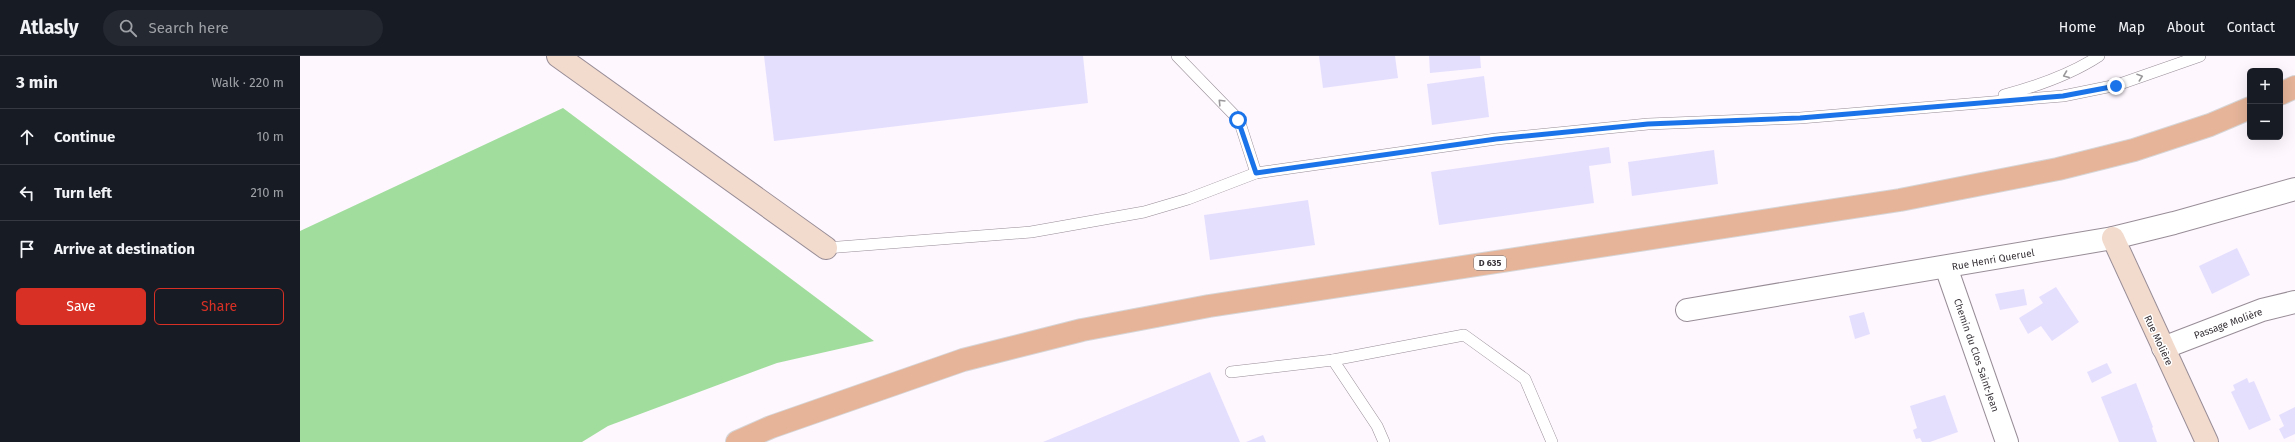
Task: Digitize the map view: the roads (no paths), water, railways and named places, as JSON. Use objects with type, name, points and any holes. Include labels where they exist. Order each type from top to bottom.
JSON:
[{"type":"main road","points":[[2283,93],[2295,87]]},
{"type":"main road","name":"D 635","points":[[736,442],[771,427],[963,360],[1082,330],[1209,306],[1900,200],[2058,169],[2134,150],[2210,125],[2247,109]]},
{"type":"street","points":[[558,56],[826,248]]},
{"type":"street","name":"Rue Henri Queruel","points":[[1687,310],[2113,238],[2174,223],[2295,189]]},
{"type":"street","name":"Rue Molière","points":[[2113,238],[2162,348],[2207,442]]},
{"type":"street","name":"Chemin du Clos Saint-Jean","points":[[1946,267],[2007,442]]},
{"type":"street","name":"Passage Molière","points":[[2162,348],[2262,310],[2295,302]]},
{"type":"lane","points":[[1177,56],[1238,120],[1256,173]]},
{"type":"lane","points":[[1978,102],[2047,82],[2076,71],[2100,56]]},
{"type":"lane","points":[[826,248],[1039,230],[1144,212],[1188,199],[1256,173],[1526,136],[1648,124],[1800,118],[2063,96],[2116,86],[2200,56]]},
{"type":"lane","points":[[1231,372],[1333,360],[1464,335],[1526,379],[1552,442]]},
{"type":"lane","points":[[1333,360],[1377,426],[1384,442]]}]
